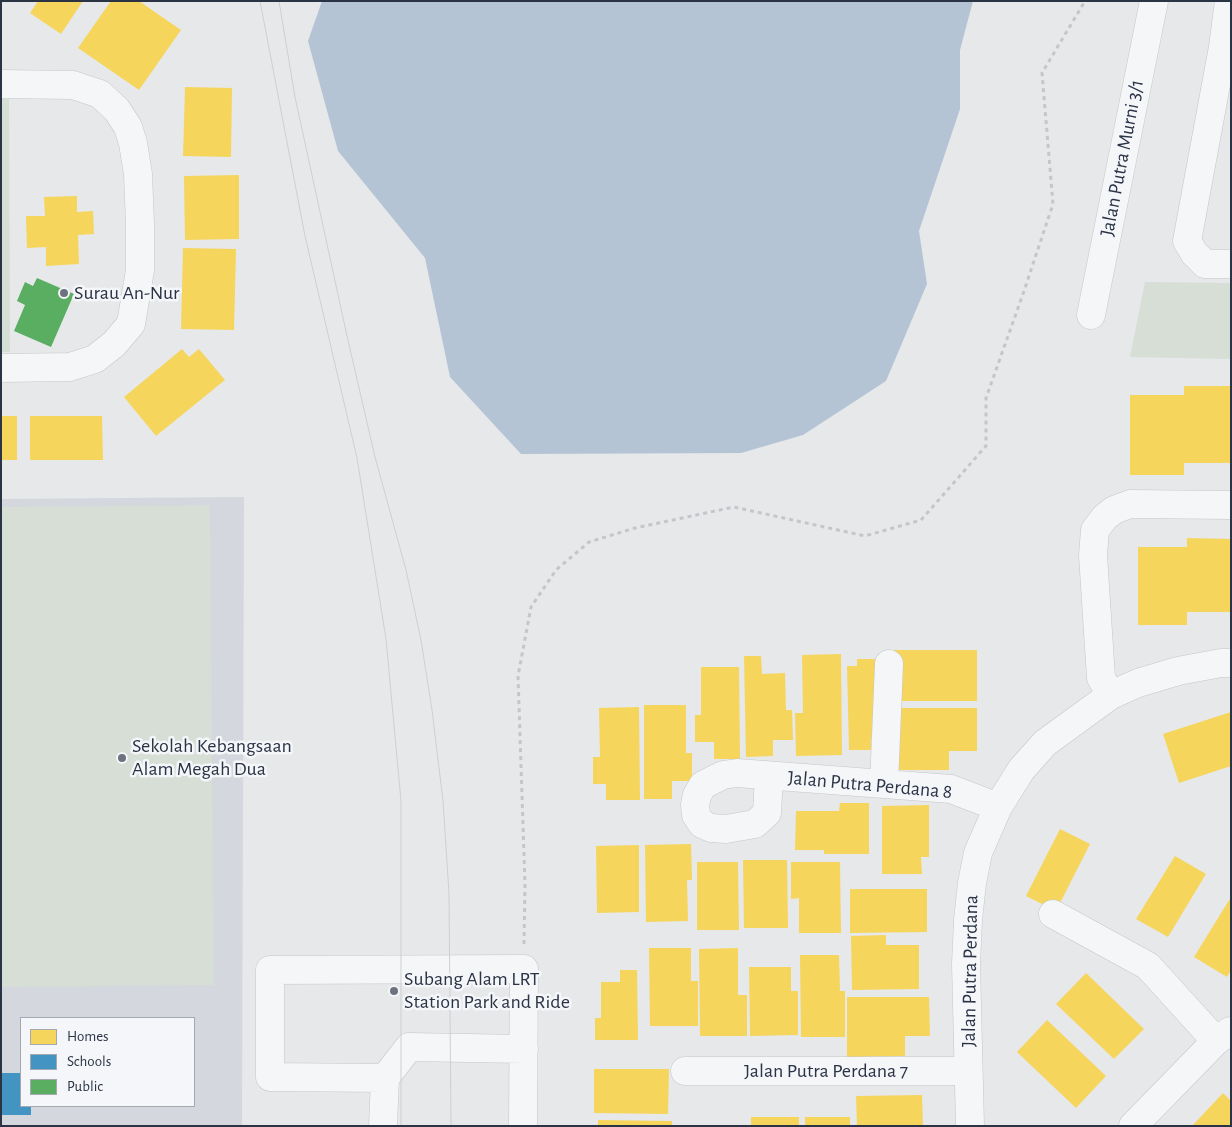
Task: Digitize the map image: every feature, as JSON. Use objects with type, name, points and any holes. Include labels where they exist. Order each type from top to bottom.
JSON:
[{"type":"street","name":"Jalan Putra Murni 3/1","points":[[1091,315],[1154,1]]},
{"type":"street","points":[[1229,1],[1227,47],[1187,241],[1194,254],[1205,264],[1231,264]]},
{"type":"street","points":[[1,84],[73,85],[100,94],[117,110],[128,127],[138,174],[140,270],[131,324],[114,344],[95,359],[70,367],[1,368]]},
{"type":"street","points":[[1111,696],[1101,678],[1093,555],[1095,530],[1105,517],[1114,510],[1130,504],[1231,504]]},
{"type":"street","name":"Jalan Putra Perdana","points":[[970,1126],[966,964],[968,920],[972,883],[978,853],[998,807],[1021,770],[1045,742],[1111,696],[1138,683],[1178,671],[1231,663]]},
{"type":"street","points":[[884,784],[889,664]]},
{"type":"street","name":"Jalan Putra Perdana 8","points":[[769,776],[951,789],[998,807]]},
{"type":"street","points":[[1053,914],[1148,966],[1224,1035],[1133,1126]]},
{"type":"street","points":[[384,1078],[270,1077],[270,970],[524,969],[523,1126]]},
{"type":"street","points":[[383,1126],[384,1078],[409,1047],[524,1048]]},
{"type":"street","name":"Jalan Putra Perdana 7","points":[[684,1071],[968,1071]]},
{"type":"path","points":[[524,969],[525,885],[518,676],[531,607],[556,570],[589,542],[635,528],[734,507],[865,536],[921,520],[986,446],[986,398],[1053,204],[1042,73],[1085,1]]},
{"type":"shaded area","points":[[1,99],[9,99],[10,352],[1,352]]},
{"type":"shaded area","points":[[1145,282],[1231,283],[1231,359],[1130,357]]},
{"type":"shaded area","name":"Sekolah Kebangsaan Alam Megah Dua","points":[[244,497],[242,1126],[1,1126],[1,499]]},
{"type":"shaded area","name":"Sekolah Kebangsaan Alam Megah Dua","points":[[210,505],[214,985],[1,987],[1,507]]},
{"type":"water","points":[[322,1],[973,1],[960,50],[960,109],[919,231],[927,284],[886,381],[803,435],[741,453],[521,454],[450,377],[425,258],[338,151],[308,41]]},
{"type":"building: Homes","points":[[38,1],[83,1],[61,34],[30,13]]},
{"type":"building: Homes","points":[[111,1],[139,1],[181,30],[139,90],[78,48]]},
{"type":"building: Homes","points":[[185,87],[232,88],[231,157],[183,156]]},
{"type":"building: Homes","points":[[239,175],[239,239],[185,240],[184,176]]},
{"type":"building: Homes","points":[[77,196],[77,212],[93,211],[94,234],[78,235],[79,264],[46,266],[46,247],[27,248],[26,216],[45,216],[44,197]]},
{"type":"building: Homes","points":[[183,248],[236,249],[234,330],[181,329]]},
{"type":"building: Homes","points":[[182,349],[189,357],[199,349],[225,380],[156,436],[124,397]]},
{"type":"building: Homes","points":[[1184,386],[1231,386],[1231,463],[1184,463],[1184,475],[1130,475],[1130,395],[1184,395]]},
{"type":"building: Homes","points":[[1,416],[17,416],[17,460],[1,460]]},
{"type":"building: Homes","points":[[30,416],[102,416],[103,460],[30,460]]},
{"type":"building: Homes","points":[[1187,538],[1231,539],[1231,612],[1187,612],[1187,625],[1138,625],[1138,547],[1187,547]]},
{"type":"building: Homes","points":[[893,650],[977,650],[977,701],[895,701]]},
{"type":"building: Homes","points":[[841,654],[842,755],[796,756],[795,713],[803,713],[802,655]]},
{"type":"building: Homes","points":[[744,656],[761,656],[762,674],[785,673],[786,710],[792,710],[793,740],[773,740],[773,756],[746,757]]},
{"type":"building: Homes","points":[[857,659],[879,659],[885,738],[871,738],[871,750],[849,750],[847,666],[857,666]]},
{"type":"building: Homes","points":[[701,667],[739,667],[740,759],[714,759],[714,742],[695,742],[695,715],[701,715]]},
{"type":"building: Homes","points":[[644,705],[686,705],[686,753],[692,753],[692,781],[672,781],[672,799],[644,799]]},
{"type":"building: Homes","points":[[639,707],[640,800],[606,800],[606,784],[593,784],[593,757],[600,757],[599,708]]},
{"type":"building: Homes","points":[[893,708],[977,708],[977,751],[949,751],[949,770],[893,770]]},
{"type":"building: Homes","points":[[1231,712],[1231,766],[1179,783],[1163,734]]},
{"type":"building: Homes","points":[[840,803],[869,803],[869,854],[824,854],[824,850],[795,850],[796,811],[839,811]]},
{"type":"building: Homes","points":[[929,805],[929,857],[921,857],[922,874],[882,874],[882,806]]},
{"type":"building: Homes","points":[[1060,829],[1090,844],[1056,911],[1026,896]]},
{"type":"building: Homes","points":[[691,844],[692,880],[687,880],[688,921],[646,922],[645,845]]},
{"type":"building: Homes","points":[[639,845],[639,912],[597,913],[596,846]]},
{"type":"building: Homes","points":[[1175,856],[1206,874],[1168,937],[1136,919]]},
{"type":"building: Homes","points":[[743,860],[787,860],[788,928],[744,928]]},
{"type":"building: Homes","points":[[697,862],[738,862],[739,930],[697,930]]},
{"type":"building: Homes","points":[[791,862],[840,862],[841,933],[799,933],[799,898],[791,899]]},
{"type":"building: Homes","points":[[850,889],[927,889],[927,932],[850,933]]},
{"type":"building: Homes","points":[[1231,897],[1231,970],[1227,977],[1194,957]]},
{"type":"building: Homes","points":[[886,935],[886,945],[919,945],[919,989],[852,990],[851,936]]},
{"type":"building: Homes","points":[[649,948],[691,948],[691,981],[698,981],[698,1026],[650,1026]]},
{"type":"building: Homes","points":[[738,948],[738,995],[747,995],[747,1036],[700,1036],[699,949]]},
{"type":"building: Homes","points":[[800,955],[839,955],[840,991],[845,991],[845,1037],[801,1037]]},
{"type":"building: Homes","points":[[749,967],[791,967],[791,991],[798,991],[798,1035],[750,1036]]},
{"type":"building: Homes","points":[[620,970],[637,970],[638,1040],[595,1040],[595,1018],[601,1018],[601,982],[620,982]]},
{"type":"building: Homes","points":[[1086,973],[1144,1029],[1114,1059],[1056,1004]]},
{"type":"building: Homes","points":[[847,997],[929,997],[930,1036],[905,1036],[905,1056],[847,1057]]},
{"type":"building: Homes","points":[[1047,1020],[1106,1076],[1076,1108],[1017,1052]]},
{"type":"building: Homes","points":[[594,1069],[669,1069],[668,1114],[594,1113]]},
{"type":"building: Homes","points":[[1223,1093],[1231,1101],[1231,1126],[1192,1126]]},
{"type":"building: Homes","points":[[922,1095],[923,1126],[857,1126],[856,1096]]},
{"type":"building: Homes","points":[[751,1117],[799,1117],[799,1126],[751,1126]]},
{"type":"building: Homes","points":[[805,1117],[850,1117],[850,1126],[805,1126]]},
{"type":"building: Homes","points":[[598,1120],[672,1121],[672,1126],[598,1126]]},
{"type":"building: Schools","points":[[1,1073],[20,1073],[20,1107],[31,1107],[31,1115],[1,1115]]},
{"type":"building: Public","points":[[37,278],[74,294],[51,347],[14,331],[25,305],[17,301],[25,282],[33,286]]},
{"type":"tram line","points":[[260,1],[305,236],[357,458],[386,639],[401,801],[401,1126]]},
{"type":"tram line","points":[[279,1],[295,97],[375,457],[406,570],[421,640],[432,710],[443,801],[449,893],[451,1126]]},
{"type":"place","name":"Surau An-Nur","points":[[64,293]]},
{"type":"place","name":"Sekolah Kebangsaan Alam Megah Dua","points":[[122,758]]},
{"type":"place","name":"Subang Alam LRT Station Park and Ride","points":[[394,991]]}]
